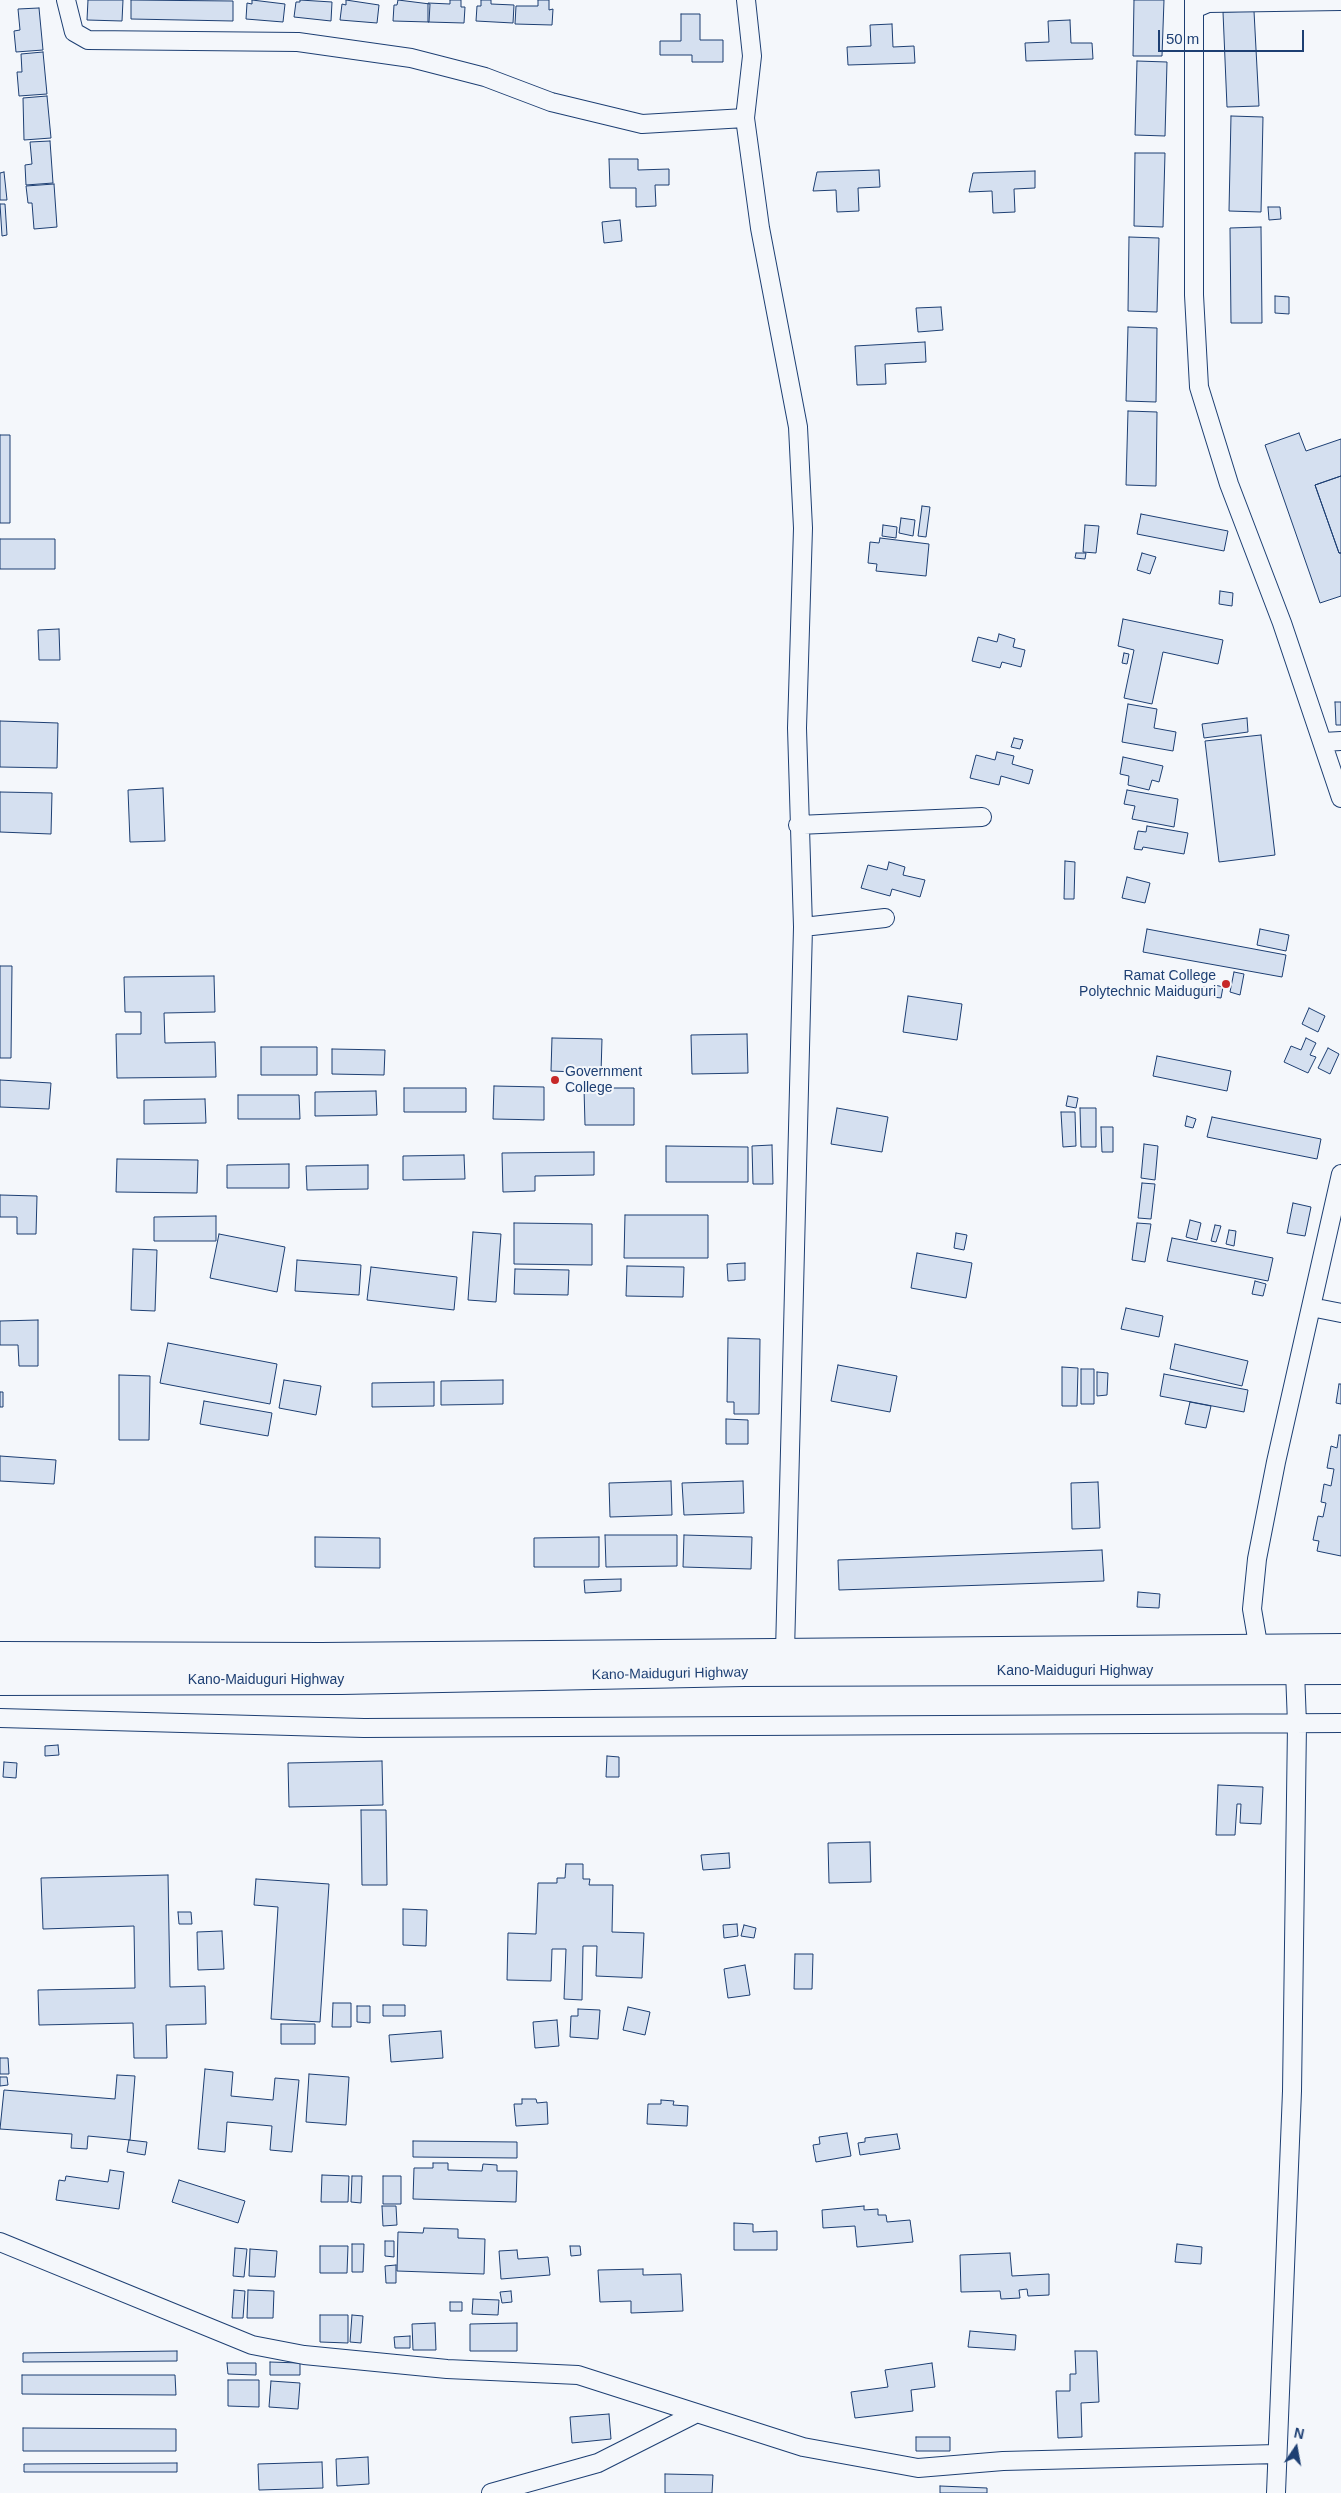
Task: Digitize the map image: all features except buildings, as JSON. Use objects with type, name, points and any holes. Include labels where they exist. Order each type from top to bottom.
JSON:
[{"type":"highway","name":"Kano-Maiduguri Highway","points":[[0,1656],[321,1657],[1341,1648]]},
{"type":"highway","name":"Kano-Maiduguri Highway","points":[[0,1682],[332,1680],[754,1672],[1341,1670]]},
{"type":"street","points":[[66,0],[74,32],[88,40],[298,42],[411,58],[485,77],[551,102],[642,124],[745,118]]},
{"type":"street","points":[[746,0],[752,56],[745,118],[760,228],[798,427],[803,528],[797,728],[798,826],[803,927],[784,1652]]},
{"type":"street","points":[[1341,1],[1208,3],[1194,5],[1194,295],[1199,387],[1229,484],[1282,623],[1341,798]]},
{"type":"street","points":[[1323,742],[1341,741]]},
{"type":"street","points":[[798,826],[982,817]]},
{"type":"street","points":[[803,927],[884,918]]},
{"type":"street","points":[[1258,1650],[1252,1609],[1257,1559],[1276,1462],[1341,1174]]},
{"type":"street","points":[[1311,1307],[1341,1313]]},
{"type":"street","points":[[1276,2493],[1292,2091],[1297,1724],[1295,1671]]},
{"type":"street","points":[[0,1718],[364,1728],[1341,1723]]},
{"type":"street","points":[[0,2242],[252,2345],[304,2355],[438,2368],[578,2375],[803,2447],[918,2468],[1003,2461],[1277,2454]]},
{"type":"street","points":[[491,2493],[598,2463],[695,2414]]},
{"type":"place","name":"Ramat College Polytechnic Maiduguri","points":[[1226,984]]},
{"type":"place","name":"Government College","points":[[555,1080]]}]
